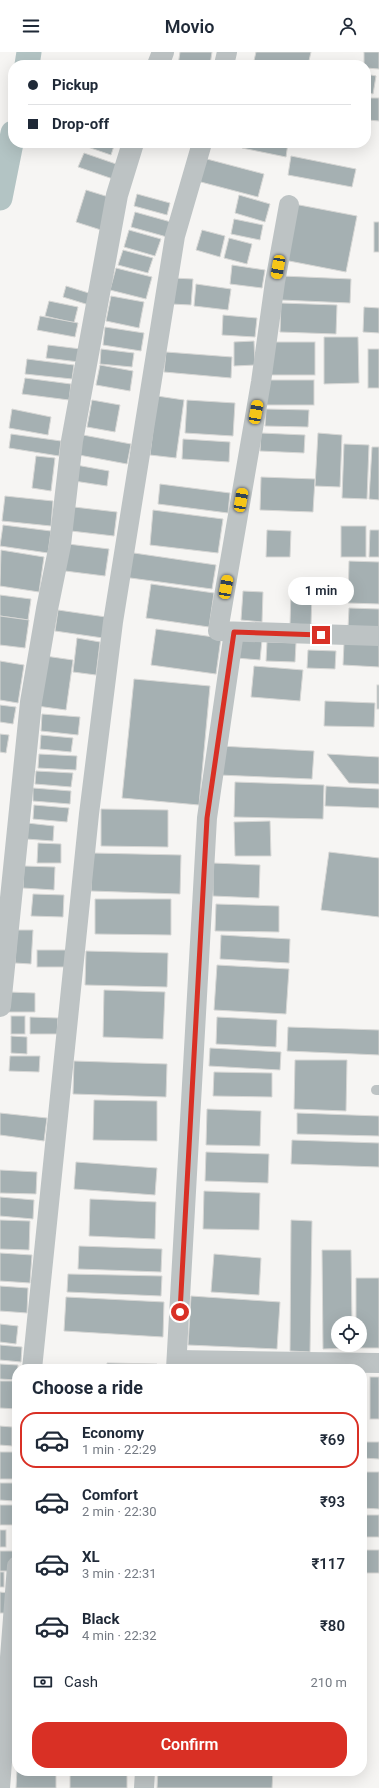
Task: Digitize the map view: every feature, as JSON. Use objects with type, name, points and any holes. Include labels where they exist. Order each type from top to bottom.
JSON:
[{"type":"street","points":[[0,1006],[31,702],[60,545],[72,441],[117,195],[131,148]]},
{"type":"street","points":[[33,1364],[89,814],[113,622],[175,236],[201,148]]},
{"type":"street","points":[[289,206],[275,282],[261,382],[218,631],[379,636]]},
{"type":"street","points":[[234,632],[207,818],[177,1364],[379,1363]]},
{"type":"street","points":[[0,1788],[12,1631]]},
{"type":"street","points":[[144,1788],[145,1776]]},
{"type":"building","points":[[180,52],[212,52],[211,60],[179,60]]},
{"type":"building","points":[[256,52],[311,52],[309,60],[254,60]]},
{"type":"building","points":[[364,52],[379,52],[379,69],[371,68],[371,60],[364,60]]},
{"type":"building","points":[[371,75],[376,76],[373,94],[371,93]]},
{"type":"building","points":[[371,98],[379,98],[379,121],[371,120]]},
{"type":"building","points":[[91,148],[113,148],[111,155]]},
{"type":"building","points":[[242,148],[287,148],[286,157]]},
{"type":"building","points":[[84,153],[119,165],[113,179],[78,167]]},
{"type":"building","points":[[291,156],[356,169],[352,187],[288,175]]},
{"type":"building","points":[[203,158],[264,174],[258,197],[197,181]]},
{"type":"building","points":[[86,190],[112,198],[101,230],[76,222]]},
{"type":"building","points":[[137,194],[170,203],[167,215],[134,206]]},
{"type":"building","points":[[239,195],[270,204],[265,222],[235,213]]},
{"type":"building","points":[[294,204],[357,216],[346,272],[284,260]]},
{"type":"building","points":[[135,212],[171,222],[167,237],[131,227]]},
{"type":"building","points":[[234,219],[263,225],[260,240],[231,234]]},
{"type":"building","points":[[374,222],[379,222],[379,252],[374,252]]},
{"type":"building","points":[[129,230],[161,239],[155,256],[124,247]]},
{"type":"building","points":[[202,230],[225,236],[220,257],[196,250]]},
{"type":"building","points":[[229,238],[252,244],[247,264],[224,258]]},
{"type":"building","points":[[123,250],[153,258],[148,273],[118,265]]},
{"type":"building","points":[[232,265],[265,270],[262,288],[230,284]]},
{"type":"building","points":[[116,268],[152,277],[146,299],[110,290]]},
{"type":"building","points":[[282,276],[351,279],[350,303],[281,300]]},
{"type":"building","points":[[173,278],[193,279],[191,305],[171,304]]},
{"type":"building","points":[[196,284],[231,289],[228,310],[194,306]]},
{"type":"building","points":[[66,286],[92,294],[89,305],[63,297]]},
{"type":"building","points":[[111,296],[144,302],[139,328],[106,321]]},
{"type":"building","points":[[49,301],[78,307],[74,323],[45,316]]},
{"type":"building","points":[[281,303],[337,305],[336,334],[280,332]]},
{"type":"building","points":[[364,307],[379,308],[379,333],[363,332]]},
{"type":"building","points":[[223,315],[257,318],[255,337],[222,335]]},
{"type":"building","points":[[40,316],[78,323],[75,337],[37,330]]},
{"type":"building","points":[[105,327],[144,333],[141,351],[103,345]]},
{"type":"building","points":[[324,337],[358,337],[359,383],[324,384]]},
{"type":"building","points":[[254,341],[255,365],[234,366],[234,342]]},
{"type":"building","points":[[271,342],[315,342],[315,375],[271,375]]},
{"type":"building","points":[[48,345],[81,349],[79,362],[46,358]]},
{"type":"building","points":[[101,349],[134,353],[132,367],[100,364]]},
{"type":"building","points":[[368,349],[379,349],[379,388],[368,388]]},
{"type":"building","points":[[166,352],[232,357],[231,378],[164,372]]},
{"type":"building","points":[[27,359],[74,365],[72,379],[25,374]]},
{"type":"building","points":[[100,365],[133,371],[130,391],[96,385]]},
{"type":"building","points":[[25,378],[71,384],[69,400],[22,394]]},
{"type":"building","points":[[266,380],[314,380],[314,405],[266,405]]},
{"type":"building","points":[[157,396],[184,400],[176,458],[150,455]]},
{"type":"building","points":[[92,400],[120,405],[115,432],[87,427]]},
{"type":"building","points":[[187,400],[235,403],[233,436],[185,433]]},
{"type":"building","points":[[12,409],[51,417],[48,435],[9,428]]},
{"type":"building","points":[[266,409],[309,410],[308,427],[265,426]]},
{"type":"building","points":[[261,433],[305,435],[304,453],[260,451]]},
{"type":"building","points":[[318,433],[342,435],[340,487],[315,486]]},
{"type":"building","points":[[11,434],[61,441],[59,456],[9,448]]},
{"type":"building","points":[[83,435],[131,444],[127,464],[79,455]]},
{"type":"building","points":[[183,439],[230,442],[229,462],[182,459]]},
{"type":"building","points":[[344,444],[369,445],[367,499],[342,498]]},
{"type":"building","points":[[372,447],[379,447],[379,500],[369,499]]},
{"type":"building","points":[[36,456],[55,458],[51,491],[32,488]]},
{"type":"building","points":[[76,465],[109,471],[107,486],[74,481]]},
{"type":"building","points":[[261,477],[315,479],[313,512],[260,510]]},
{"type":"building","points":[[160,484],[230,493],[228,513],[158,504]]},
{"type":"building","points":[[5,496],[53,501],[51,526],[2,521]]},
{"type":"building","points":[[74,507],[117,512],[114,536],[71,531]]},
{"type":"building","points":[[153,510],[223,519],[218,553],[150,545]]},
{"type":"building","points":[[3,525],[51,531],[48,553],[0,546]]},
{"type":"building","points":[[341,526],[366,526],[366,557],[341,557]]},
{"type":"building","points":[[267,530],[291,531],[290,557],[266,557]]},
{"type":"building","points":[[370,530],[379,530],[379,557],[369,557]]},
{"type":"building","points":[[68,544],[109,549],[105,576],[65,571]]},
{"type":"building","points":[[1,550],[44,557],[39,592],[0,586]]},
{"type":"building","points":[[127,552],[216,565],[212,589],[123,577]]},
{"type":"building","points":[[349,561],[379,562],[379,604],[348,603]]},
{"type":"building","points":[[151,584],[214,593],[209,627],[146,618]]},
{"type":"building","points":[[243,591],[263,592],[262,622],[241,620]]},
{"type":"building","points":[[291,591],[312,592],[311,625],[290,624]]},
{"type":"building","points":[[0,595],[31,599],[28,620],[0,616]]},
{"type":"building","points":[[349,608],[379,609],[379,628],[348,628]]},
{"type":"building","points":[[58,610],[106,617],[103,638],[55,631]]},
{"type":"building","points":[[0,616],[29,620],[25,648],[0,645]]},
{"type":"building","points":[[156,629],[221,638],[216,674],[151,665]]},
{"type":"building","points":[[77,638],[100,642],[96,675],[73,672]]},
{"type":"building","points":[[237,638],[262,640],[260,660],[236,658]]},
{"type":"building","points":[[267,642],[296,643],[295,662],[266,661]]},
{"type":"building","points":[[344,643],[379,644],[379,667],[343,665]]},
{"type":"building","points":[[308,650],[336,651],[335,669],[307,668]]},
{"type":"building","points":[[45,656],[73,660],[66,710],[37,706]]},
{"type":"building","points":[[0,661],[24,665],[18,703],[0,700]]},
{"type":"building","points":[[254,666],[303,670],[300,701],[251,697]]},
{"type":"building","points":[[134,679],[210,686],[199,805],[122,798]]},
{"type":"building","points":[[377,685],[379,685],[379,709],[377,709]]},
{"type":"building","points":[[325,701],[375,703],[374,727],[324,726]]},
{"type":"building","points":[[0,705],[16,707],[13,724],[0,722]]},
{"type":"building","points":[[42,714],[80,717],[78,735],[41,731]]},
{"type":"building","points":[[0,734],[9,735],[6,753],[0,752]]},
{"type":"building","points":[[41,735],[73,738],[71,752],[40,749]]},
{"type":"building","points":[[220,746],[314,751],[312,779],[219,775]]},
{"type":"building","points":[[39,754],[77,756],[76,770],[38,768]]},
{"type":"building","points":[[327,754],[379,757],[379,784],[349,783]]},
{"type":"building","points":[[36,771],[73,773],[71,787],[35,784]]},
{"type":"building","points":[[235,782],[324,785],[323,819],[234,817]]},
{"type":"building","points":[[326,786],[379,789],[379,808],[325,806]]},
{"type":"building","points":[[33,788],[71,791],[70,804],[33,801]]},
{"type":"building","points":[[34,805],[69,808],[67,822],[33,819]]},
{"type":"building","points":[[101,809],[168,810],[168,847],[101,846]]},
{"type":"building","points":[[270,821],[271,856],[235,856],[234,822]]},
{"type":"building","points":[[27,823],[54,826],[53,841],[26,839]]},
{"type":"building","points":[[38,843],[61,844],[61,863],[37,863]]},
{"type":"building","points":[[329,852],[379,858],[379,917],[321,910]]},
{"type":"building","points":[[92,853],[181,855],[180,894],[91,891]]},
{"type":"building","points":[[213,863],[260,865],[259,898],[213,896]]},
{"type":"building","points":[[24,866],[55,867],[54,890],[23,888]]},
{"type":"building","points":[[33,894],[64,895],[63,917],[31,916]]},
{"type":"building","points":[[95,899],[171,899],[171,935],[95,934]]},
{"type":"building","points":[[216,904],[279,906],[279,932],[215,931]]},
{"type":"building","points":[[17,930],[33,930],[31,964],[15,963]]},
{"type":"building","points":[[221,935],[290,939],[289,963],[220,959]]},
{"type":"building","points":[[37,950],[67,950],[67,967],[37,967]]},
{"type":"building","points":[[86,951],[168,953],[167,987],[85,985]]},
{"type":"building","points":[[217,965],[289,969],[286,1014],[214,1010]]},
{"type":"building","points":[[104,990],[165,992],[163,1039],[103,1037]]},
{"type":"building","points":[[9,992],[35,993],[35,1012],[8,1012]]},
{"type":"building","points":[[11,1016],[25,1016],[25,1034],[11,1034]]},
{"type":"building","points":[[30,1017],[58,1018],[57,1034],[30,1034]]},
{"type":"building","points":[[217,1017],[277,1020],[276,1047],[216,1044]]},
{"type":"building","points":[[288,1027],[379,1030],[379,1055],[287,1051]]},
{"type":"building","points":[[11,1036],[27,1037],[27,1054],[11,1053]]},
{"type":"building","points":[[210,1048],[281,1052],[280,1070],[209,1066]]},
{"type":"building","points":[[10,1056],[40,1056],[39,1072],[9,1071]]},
{"type":"building","points":[[295,1060],[347,1060],[346,1111],[294,1109]]},
{"type":"building","points":[[74,1061],[167,1064],[166,1097],[73,1094]]},
{"type":"building","points":[[214,1072],[272,1073],[272,1097],[213,1096]]},
{"type":"building","points":[[94,1100],[157,1101],[157,1141],[93,1140]]},
{"type":"building","points":[[207,1109],[261,1111],[260,1146],[206,1145]]},
{"type":"building","points":[[0,1113],[47,1118],[44,1141],[0,1135]]},
{"type":"building","points":[[297,1113],[379,1116],[379,1136],[297,1134]]},
{"type":"building","points":[[292,1140],[379,1143],[379,1167],[291,1164]]},
{"type":"building","points":[[206,1152],[269,1154],[268,1183],[205,1181]]},
{"type":"building","points":[[76,1162],[157,1168],[155,1195],[74,1189]]},
{"type":"building","points":[[0,1170],[37,1172],[36,1194],[0,1193]]},
{"type":"building","points":[[204,1191],[260,1193],[259,1230],[203,1229]]},
{"type":"building","points":[[0,1197],[34,1200],[33,1219],[0,1216]]},
{"type":"building","points":[[90,1199],[156,1202],[155,1239],[89,1236]]},
{"type":"building","points":[[0,1220],[30,1221],[29,1250],[0,1249]]},
{"type":"building","points":[[291,1220],[312,1221],[310,1352],[290,1351]]},
{"type":"building","points":[[79,1246],[162,1249],[161,1272],[78,1269]]},
{"type":"building","points":[[322,1250],[351,1250],[352,1316],[331,1316],[331,1349],[323,1349]]},
{"type":"building","points":[[0,1253],[32,1255],[30,1283],[0,1281]]},
{"type":"building","points":[[214,1254],[261,1258],[259,1295],[211,1292]]},
{"type":"building","points":[[68,1274],[162,1276],[161,1296],[67,1292]]},
{"type":"building","points":[[356,1278],[379,1278],[379,1348],[367,1348],[367,1316],[356,1316]]},
{"type":"building","points":[[0,1286],[28,1288],[27,1313],[0,1311]]},
{"type":"building","points":[[191,1296],[280,1302],[277,1349],[188,1345]]},
{"type":"building","points":[[66,1297],[164,1302],[163,1337],[64,1331]]},
{"type":"building","points":[[0,1324],[18,1326],[16,1344],[0,1342]]},
{"type":"building","points":[[0,1345],[22,1347],[21,1362],[0,1360]]},
{"type":"building","points":[[107,1363],[157,1364],[107,1364]]},
{"type":"building","points":[[0,1364],[12,1365],[12,1380],[0,1379]]},
{"type":"building","points":[[370,1377],[379,1377],[379,1419],[370,1419]]},
{"type":"building","points":[[0,1381],[12,1381],[12,1409],[0,1408]]},
{"type":"building","points":[[0,1426],[12,1427],[12,1446],[0,1445]]},
{"type":"building","points":[[367,1442],[379,1442],[379,1459],[367,1458]]},
{"type":"building","points":[[0,1452],[12,1452],[12,1479],[0,1479]]},
{"type":"building","points":[[367,1472],[379,1472],[379,1509],[367,1508]]},
{"type":"building","points":[[0,1483],[12,1483],[12,1501],[0,1500]]},
{"type":"building","points":[[0,1505],[12,1505],[12,1525],[0,1525]]},
{"type":"building","points":[[367,1515],[379,1515],[379,1537],[367,1537]]},
{"type":"building","points":[[0,1530],[6,1530],[6,1547],[0,1547]]},
{"type":"building","points":[[367,1550],[379,1550],[379,1573],[367,1573]]},
{"type":"building","points":[[0,1551],[12,1551],[12,1571],[0,1571]]},
{"type":"building","points":[[0,1572],[4,1572],[4,1587],[0,1587]]},
{"type":"building","points":[[0,1592],[8,1593],[7,1613],[0,1613]]},
{"type":"building","points":[[17,1776],[56,1776],[56,1788],[16,1788]]},
{"type":"building","points":[[70,1776],[127,1776],[127,1788],[70,1788]]},
{"type":"building","points":[[158,1776],[273,1776],[272,1788],[157,1788]]},
{"type":"waterway","points":[[28,60],[29,52]]},
{"type":"waterway","points":[[0,198],[10,148]]},
{"type":"route","points":[[180,1312],[207,818],[234,632],[321,635]]}]
